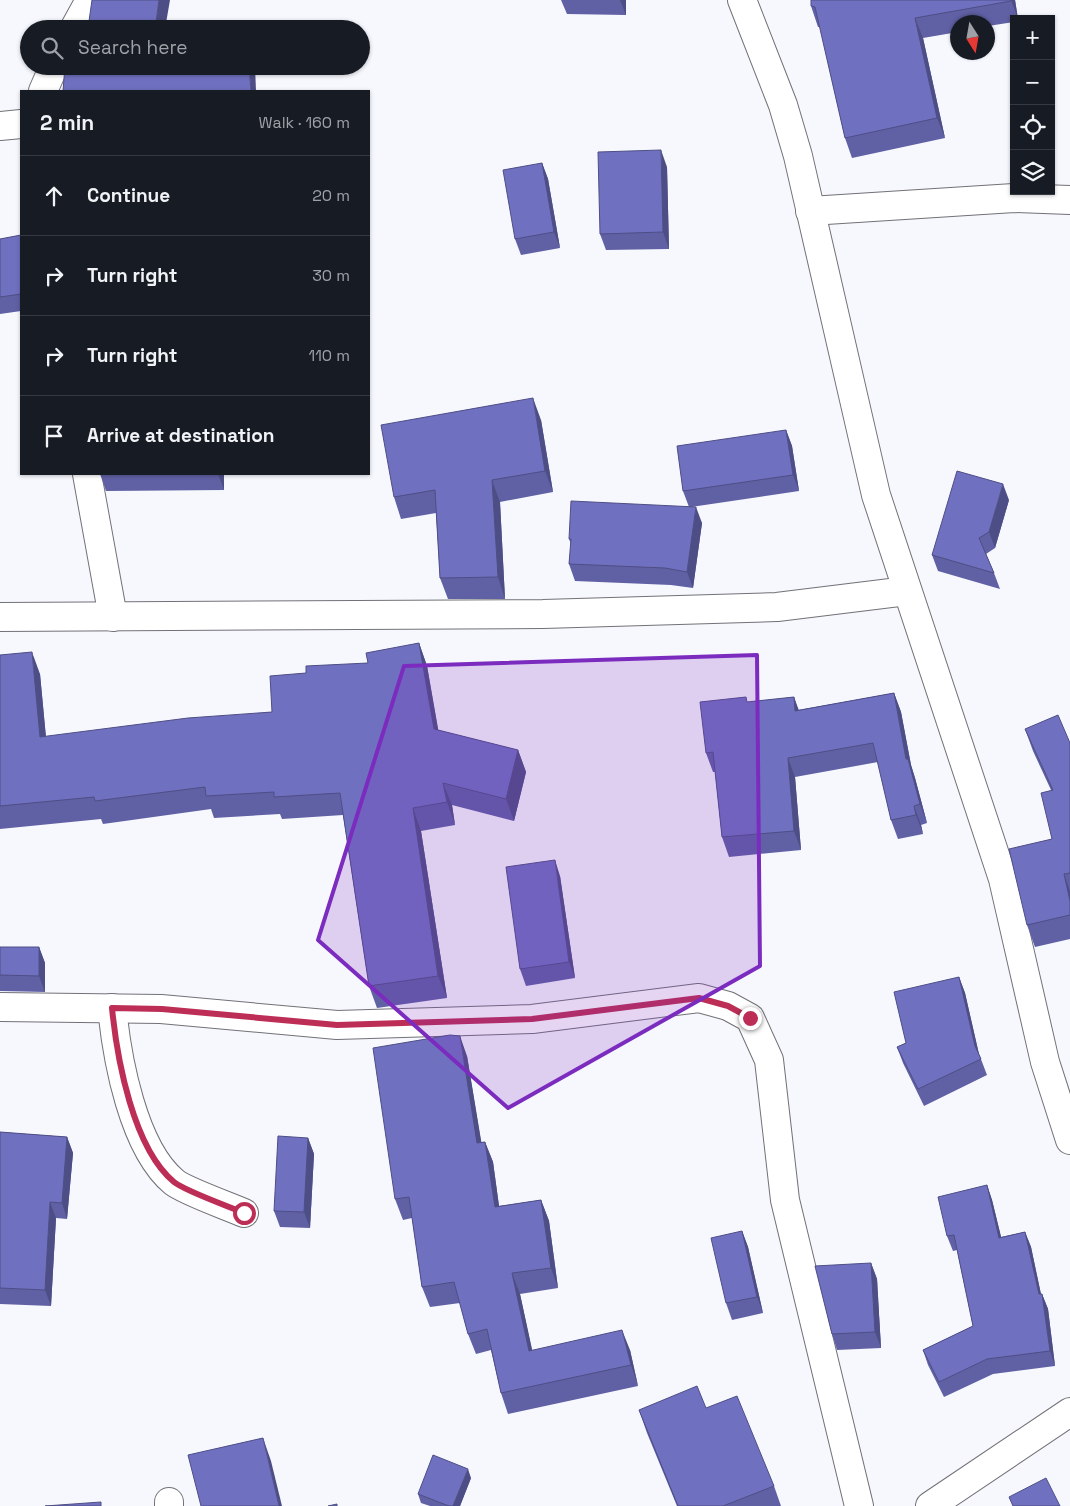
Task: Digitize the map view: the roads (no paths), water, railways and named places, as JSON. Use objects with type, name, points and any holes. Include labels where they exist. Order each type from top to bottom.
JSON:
[{"type":"street","points":[[79,20],[90,0]]},
{"type":"street","points":[[742,0],[783,105],[810,211],[876,495],[1003,879],[1045,1062],[1070,1140]]},
{"type":"street","points":[[43,90],[50,75]]},
{"type":"street","points":[[0,126],[20,124]]},
{"type":"street","points":[[810,211],[1014,198],[1070,200]]},
{"type":"street","points":[[87,475],[113,617]]},
{"type":"street","points":[[0,617],[543,614],[777,608],[907,591]]},
{"type":"street","points":[[0,1007],[162,1009],[337,1025],[532,1019],[699,998],[728,1006],[750,1018],[768,1060],[785,1200],[859,1506]]},
{"type":"street","points":[[112,1008],[116,1049],[131,1105],[145,1142],[159,1167],[175,1183],[244,1213]]},
{"type":"street","points":[[930,1506],[1070,1412]]}]
